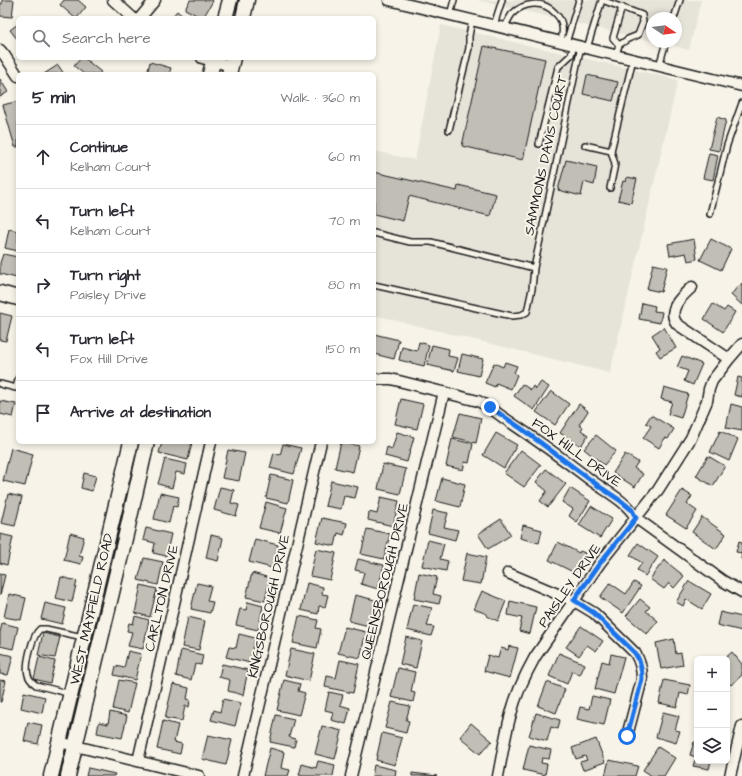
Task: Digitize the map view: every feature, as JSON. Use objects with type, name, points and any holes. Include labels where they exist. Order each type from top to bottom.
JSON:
[{"type":"main road","points":[[226,16],[230,0]]},
{"type":"main road","points":[[243,16],[247,0]]},
{"type":"main road","points":[[0,293],[16,297]]},
{"type":"main road","name":"WEST MAYFIELD ROAD","points":[[51,776],[130,444]]},
{"type":"main road","name":"WEST MAYFIELD ROAD","points":[[68,776],[147,444]]},
{"type":"street","points":[[112,0],[131,16]]},
{"type":"street","points":[[142,16],[155,0]]},
{"type":"street","points":[[389,0],[574,45],[617,50],[633,59],[742,86]]},
{"type":"street","points":[[0,50],[16,73]]},
{"type":"street","points":[[210,63],[231,66]]},
{"type":"street","points":[[692,287],[681,296],[675,305],[673,316],[675,321],[677,324],[729,359]]},
{"type":"street","name":"PAISLEY DRIVE","points":[[498,776],[511,714],[517,693],[527,671],[535,657],[600,563],[658,490],[691,438],[707,400],[712,382],[742,344]]},
{"type":"street","name":"FOX HILL DRIVE","points":[[376,379],[391,379],[444,392],[478,401],[490,407],[621,501],[632,510],[636,518],[723,581],[742,592]]},
{"type":"street","name":"QUEENSBOROUGH DRIVE","points":[[351,776],[444,392]]},
{"type":"street","name":"CARLTON DRIVE","points":[[138,761],[211,444]]},
{"type":"street","name":"KINGSBOROUGH DRIVE","points":[[243,776],[321,444]]},
{"type":"street","points":[[508,573],[574,600],[594,613],[635,653],[642,670],[642,679],[627,736]]},
{"type":"street","points":[[730,776],[742,726]]},
{"type":"street","points":[[59,742],[199,776]]},
{"type":"lane","points":[[450,15],[454,0]]},
{"type":"lane","points":[[494,25],[502,0]]},
{"type":"lane","points":[[539,144],[558,67],[571,55],[574,45],[580,0]]},
{"type":"lane","points":[[574,45],[602,0],[622,7],[642,15],[643,22],[638,35],[628,39],[617,50],[613,38],[622,7]]},
{"type":"lane","points":[[676,12],[680,0]]},
{"type":"lane","points":[[504,28],[514,12],[529,3],[541,3],[553,10],[574,45]]},
{"type":"lane","points":[[449,130],[469,48],[469,36],[472,20]]},
{"type":"lane","name":"SAMMONS DAVIS COURT","points":[[376,285],[512,316],[521,316],[527,312],[574,45]]},
{"type":"lane","points":[[659,66],[664,48]]},
{"type":"lane","points":[[610,188],[616,164],[611,151],[633,59]]},
{"type":"lane","points":[[710,214],[727,145],[742,102]]},
{"type":"lane","points":[[585,145],[611,151]]},
{"type":"lane","points":[[376,234],[410,242],[431,242],[534,268]]},
{"type":"lane","points":[[0,384],[16,388]]},
{"type":"lane","points":[[71,694],[36,685],[31,681],[28,677],[27,671],[29,656],[32,644],[40,629],[84,637]]},
{"type":"shaded area","points":[[477,0],[701,0],[689,50],[681,48],[682,12],[646,12],[646,40]]},
{"type":"shaded area","points":[[441,25],[678,80],[610,373],[376,315],[376,151],[415,160]]},
{"type":"building","points":[[2,0],[14,0],[12,17],[0,16],[0,4],[2,4]]},
{"type":"building","points":[[64,0],[78,0],[86,7],[79,16],[73,16],[60,5]]},
{"type":"building","points":[[190,0],[213,1],[204,16],[198,16],[185,9]]},
{"type":"building","points":[[177,11],[183,16],[173,16]]},
{"type":"building","points":[[16,26],[16,38],[10,30]]},
{"type":"building","points":[[484,46],[545,59],[523,160],[462,146]]},
{"type":"building","points":[[79,60],[86,60],[101,72],[82,72],[74,66]]},
{"type":"building","points":[[150,62],[171,68],[170,72],[148,72]]},
{"type":"building","points":[[58,65],[63,72],[47,72]]},
{"type":"building","points":[[587,75],[618,82],[613,101],[583,94]]},
{"type":"building","points":[[0,79],[8,92],[0,97]]},
{"type":"building","points":[[16,102],[16,147],[15,147],[3,105]]},
{"type":"building","points":[[717,117],[726,120],[719,151],[709,149]]},
{"type":"building","points":[[709,153],[718,155],[713,180],[703,178]]},
{"type":"building","points":[[566,160],[597,167],[594,185],[584,182],[581,196],[558,190]]},
{"type":"building","points":[[376,172],[457,191],[458,185],[496,194],[490,216],[409,196],[403,221],[376,214]]},
{"type":"building","points":[[627,177],[637,179],[631,203],[618,200],[623,181],[626,182]]},
{"type":"building","points":[[9,229],[16,231],[16,251],[5,248]]},
{"type":"building","points":[[694,239],[697,259],[688,261],[686,253],[670,256],[668,244]]},
{"type":"building","points":[[711,239],[731,249],[721,270],[700,260]]},
{"type":"building","points":[[3,254],[16,257],[16,278],[0,274],[0,263]]},
{"type":"building","points":[[653,264],[667,267],[661,292],[647,289]]},
{"type":"building","points":[[742,283],[742,305],[731,295]]},
{"type":"building","points":[[642,303],[655,306],[654,311],[662,312],[660,323],[639,319]]},
{"type":"building","points":[[713,304],[724,311],[727,307],[735,312],[723,332],[704,319]]},
{"type":"building","points":[[0,313],[12,316],[6,341],[0,340]]},
{"type":"building","points":[[664,327],[676,348],[660,357],[656,351],[660,348],[652,335]]},
{"type":"building","points":[[376,334],[399,340],[394,359],[376,354]]},
{"type":"building","points":[[419,342],[429,345],[424,366],[399,360],[402,347],[417,351]]},
{"type":"building","points":[[432,345],[449,349],[448,356],[458,358],[454,371],[427,365]]},
{"type":"building","points":[[462,354],[483,359],[479,376],[458,371]]},
{"type":"building","points":[[682,356],[702,364],[693,385],[684,381],[688,371],[677,367]]},
{"type":"building","points":[[505,362],[517,366],[514,373],[517,375],[511,389],[496,383],[495,387],[485,383],[494,363],[503,367]]},
{"type":"building","points":[[738,377],[742,378],[742,397],[734,395]]},
{"type":"building","points":[[541,382],[549,387],[534,410],[514,396],[522,384],[531,390],[533,386],[536,389]]},
{"type":"building","points":[[664,387],[688,394],[681,418],[668,414],[672,402],[661,399]]},
{"type":"building","points":[[551,391],[569,404],[555,425],[536,412]]},
{"type":"building","points":[[401,399],[423,404],[417,429],[395,424]]},
{"type":"building","points":[[0,401],[16,404],[13,417],[0,414]]},
{"type":"building","points":[[579,404],[588,411],[579,425],[583,427],[581,430],[588,435],[581,446],[560,433]]},
{"type":"building","points":[[731,404],[742,407],[742,431],[726,428]]},
{"type":"building","points":[[460,413],[481,418],[476,443],[453,437]]},
{"type":"building","points":[[651,415],[674,429],[668,439],[665,438],[659,448],[643,438],[651,426],[646,423]]},
{"type":"building","points":[[720,431],[738,439],[729,461],[710,452]]},
{"type":"building","points":[[397,432],[414,437],[407,462],[385,456],[387,447],[392,449]]},
{"type":"building","points":[[496,433],[517,445],[504,468],[483,455]]},
{"type":"building","points":[[596,435],[616,451],[604,465],[584,449]]},
{"type":"building","points":[[452,439],[473,444],[469,463],[465,462],[463,470],[446,466]]},
{"type":"building","points":[[161,444],[192,444],[188,460],[159,453]]},
{"type":"building","points":[[283,444],[301,448],[294,474],[270,468],[274,453],[280,455]]},
{"type":"building","points":[[341,444],[359,446],[353,472],[335,468]]},
{"type":"building","points":[[11,448],[33,454],[25,486],[3,481]]},
{"type":"building","points":[[228,450],[245,453],[239,481],[222,478]]},
{"type":"building","points":[[521,450],[541,465],[524,487],[504,473]]},
{"type":"building","points":[[625,454],[638,462],[634,468],[643,474],[635,487],[613,473]]},
{"type":"building","points":[[708,456],[725,466],[713,486],[696,476]]},
{"type":"building","points":[[165,459],[187,464],[185,474],[176,472],[172,488],[158,484]]},
{"type":"building","points":[[383,464],[406,469],[400,494],[378,489]]},
{"type":"building","points":[[546,469],[566,484],[548,507],[540,501],[547,491],[536,482]]},
{"type":"building","points":[[84,473],[96,476],[92,491],[81,488]]},
{"type":"building","points":[[271,475],[293,480],[288,503],[266,498]]},
{"type":"building","points":[[442,478],[465,484],[460,507],[436,501]]},
{"type":"building","points":[[331,481],[358,487],[355,498],[344,496],[341,509],[325,506]]},
{"type":"building","points":[[220,487],[234,490],[231,503],[239,505],[236,516],[214,510]]},
{"type":"building","points":[[570,488],[590,501],[577,522],[569,516],[573,509],[562,502]]},
{"type":"building","points":[[682,490],[692,496],[687,504],[697,511],[686,528],[666,515]]},
{"type":"building","points":[[160,493],[179,497],[177,507],[173,506],[169,523],[154,519]]},
{"type":"building","points":[[8,494],[22,497],[15,526],[1,523]]},
{"type":"building","points":[[381,497],[399,501],[393,526],[368,520],[369,512],[377,514]]},
{"type":"building","points":[[266,502],[287,508],[280,533],[259,528]]},
{"type":"building","points":[[591,506],[612,519],[600,538],[579,525]]},
{"type":"building","points":[[433,510],[448,513],[444,527],[458,530],[455,540],[428,533]]},
{"type":"building","points":[[702,517],[726,534],[716,549],[692,532]]},
{"type":"building","points":[[322,518],[347,523],[344,535],[338,533],[335,546],[316,542]]},
{"type":"building","points":[[501,519],[511,535],[488,549],[478,534]]},
{"type":"building","points":[[523,525],[542,530],[539,543],[520,538]]},
{"type":"building","points":[[146,528],[171,534],[166,556],[153,553],[155,543],[143,540]]},
{"type":"building","points":[[367,529],[390,534],[384,559],[361,554]]},
{"type":"building","points":[[70,533],[84,537],[79,556],[83,557],[81,564],[64,560]]},
{"type":"building","points":[[0,534],[13,537],[7,565],[0,563]]},
{"type":"building","points":[[211,535],[223,538],[218,561],[206,558]]},
{"type":"building","points":[[255,539],[278,545],[272,568],[249,562]]},
{"type":"building","points":[[428,540],[444,544],[440,559],[448,561],[446,571],[422,566]]},
{"type":"building","points":[[739,541],[742,542],[742,553],[736,552]]},
{"type":"building","points":[[558,542],[579,553],[580,551],[585,553],[575,573],[549,560]]},
{"type":"building","points":[[638,543],[658,557],[645,576],[637,570],[642,563],[630,555]]},
{"type":"building","points":[[316,549],[336,553],[330,580],[310,576]]},
{"type":"building","points":[[467,553],[486,557],[481,584],[461,581]]},
{"type":"building","points":[[144,558],[163,562],[158,585],[138,580]]},
{"type":"building","points":[[358,559],[384,565],[378,589],[361,584],[364,572],[355,570]]},
{"type":"building","points":[[664,560],[684,576],[674,588],[669,583],[664,589],[650,579]]},
{"type":"building","points":[[252,573],[270,578],[265,601],[246,597]]},
{"type":"building","points":[[419,573],[437,577],[433,594],[441,596],[439,604],[414,599]]},
{"type":"building","points":[[0,574],[5,575],[0,595]]},
{"type":"building","points":[[61,577],[77,581],[72,602],[56,598]]},
{"type":"building","points":[[689,581],[711,594],[702,609],[686,599],[683,606],[676,602]]},
{"type":"building","points":[[634,582],[641,586],[623,613],[600,597],[610,583],[626,594]]},
{"type":"building","points":[[197,583],[211,586],[207,601],[213,602],[210,613],[191,609]]},
{"type":"building","points":[[307,583],[323,587],[322,594],[328,595],[325,607],[319,606],[318,614],[301,610]]},
{"type":"building","points":[[141,585],[157,589],[150,617],[135,613]]},
{"type":"building","points":[[482,591],[506,601],[498,621],[487,616],[487,614],[474,609]]},
{"type":"building","points":[[9,594],[26,598],[21,620],[4,617]]},
{"type":"building","points":[[355,595],[375,600],[369,626],[349,621]]},
{"type":"building","points":[[640,599],[650,607],[646,611],[658,621],[647,634],[626,616]]},
{"type":"building","points":[[510,601],[536,607],[530,634],[519,631],[522,618],[508,615]]},
{"type":"building","points":[[248,602],[263,606],[258,630],[236,625],[240,609],[246,610]]},
{"type":"building","points":[[45,603],[66,608],[62,624],[41,619]]},
{"type":"building","points":[[413,604],[432,608],[427,626],[434,627],[431,636],[407,630]]},
{"type":"building","points":[[720,612],[742,617],[742,631],[717,625]]},
{"type":"building","points":[[135,616],[149,620],[143,649],[128,646],[132,632],[127,631],[129,623],[133,624]]},
{"type":"building","points":[[299,616],[318,620],[316,628],[321,629],[317,648],[293,643]]},
{"type":"building","points":[[188,617],[205,621],[199,650],[182,647]]},
{"type":"building","points":[[2,623],[18,627],[13,649],[0,646]]},
{"type":"building","points":[[581,626],[603,641],[596,651],[587,645],[579,656],[566,647]]},
{"type":"building","points":[[345,627],[366,632],[360,658],[338,653]]},
{"type":"building","points":[[43,633],[60,637],[55,658],[38,655]]},
{"type":"building","points":[[239,634],[255,638],[250,663],[226,657],[229,647],[236,648]]},
{"type":"building","points":[[406,637],[422,641],[416,668],[400,664]]},
{"type":"building","points":[[674,639],[676,654],[681,653],[683,665],[661,669],[656,643]]},
{"type":"building","points":[[509,646],[518,648],[510,678],[484,671],[488,655],[498,658],[501,648],[508,650]]},
{"type":"building","points":[[291,649],[315,654],[309,681],[285,675]]},
{"type":"building","points":[[181,650],[203,655],[201,665],[195,664],[191,680],[176,676]]},
{"type":"building","points":[[128,651],[141,654],[135,680],[114,675],[116,666],[124,668]]},
{"type":"building","points":[[732,652],[742,664],[742,675],[731,685],[730,656],[727,656]]},
{"type":"building","points":[[0,653],[13,656],[8,675],[0,674]]},
{"type":"building","points":[[559,653],[585,664],[580,675],[572,671],[567,684],[549,676]]},
{"type":"building","points":[[611,654],[624,657],[614,694],[595,689],[602,661],[609,663]]},
{"type":"building","points":[[39,657],[55,661],[50,683],[34,679]]},
{"type":"building","points":[[340,660],[359,664],[353,693],[325,687],[327,676],[336,678]]},
{"type":"building","points":[[222,664],[248,670],[243,695],[228,691],[230,680],[219,677]]},
{"type":"building","points":[[398,668],[415,672],[411,692],[415,693],[413,702],[391,697]]},
{"type":"building","points":[[0,680],[6,681],[1,702],[0,702]]},
{"type":"building","points":[[119,680],[135,683],[128,713],[113,709]]},
{"type":"building","points":[[284,680],[300,684],[298,691],[305,693],[299,715],[277,710]]},
{"type":"building","points":[[664,680],[690,685],[688,695],[680,693],[677,707],[659,703]]},
{"type":"building","points":[[547,682],[565,689],[556,713],[538,706]]},
{"type":"building","points":[[173,684],[189,688],[187,699],[190,700],[189,707],[185,706],[182,721],[165,718]]},
{"type":"building","points":[[24,692],[45,697],[42,713],[21,708]]},
{"type":"building","points":[[329,692],[343,695],[340,705],[350,708],[346,724],[331,720],[333,712],[325,710]]},
{"type":"building","points":[[592,696],[610,700],[604,725],[577,719],[580,707],[589,709]]},
{"type":"building","points":[[223,699],[241,703],[235,726],[211,720],[214,710],[220,712]]},
{"type":"building","points":[[392,702],[410,706],[406,720],[409,721],[406,733],[385,728]]},
{"type":"building","points":[[110,712],[127,716],[122,738],[97,733],[99,722],[108,724]]},
{"type":"building","points":[[663,712],[679,716],[675,730],[680,731],[676,743],[656,737]]},
{"type":"building","points":[[536,713],[560,720],[558,729],[551,727],[547,741],[529,736]]},
{"type":"building","points":[[276,715],[294,719],[289,737],[296,739],[294,747],[270,742]]},
{"type":"building","points":[[163,721],[178,725],[174,742],[182,744],[180,754],[157,749]]},
{"type":"building","points":[[28,722],[42,725],[38,744],[24,741]]},
{"type":"building","points":[[471,723],[492,741],[480,754],[460,737]]},
{"type":"building","points":[[322,726],[342,731],[335,759],[315,754]]},
{"type":"building","points":[[382,733],[402,738],[395,765],[376,760]]},
{"type":"building","points":[[208,735],[232,740],[226,765],[202,759]]},
{"type":"building","points":[[596,739],[605,762],[583,770],[580,762],[587,760],[585,756],[576,759],[572,748]]},
{"type":"building","points":[[694,742],[694,756],[690,755]]},
{"type":"building","points":[[529,745],[551,750],[549,759],[542,758],[541,763],[547,764],[545,775],[523,770]]},
{"type":"building","points":[[658,747],[675,758],[664,776],[652,776],[643,770]]},
{"type":"building","points":[[270,748],[284,752],[281,768],[290,770],[288,776],[263,776]]},
{"type":"building","points":[[609,760],[638,766],[635,776],[605,776]]},
{"type":"building","points":[[318,761],[335,765],[333,776],[299,775],[302,764],[316,768]]},
{"type":"building","points":[[694,763],[710,764],[709,769],[693,766]]},
{"type":"building","points":[[374,765],[396,770],[395,776],[372,776]]},
{"type":"building","points":[[88,768],[115,774],[114,776],[86,776]]},
{"type":"building","points":[[412,773],[437,776],[412,776]]},
{"type":"route","points":[[490,407],[628,506],[636,518],[600,563],[574,600],[594,613],[635,653],[638,658],[642,670],[642,679],[627,736]]}]
